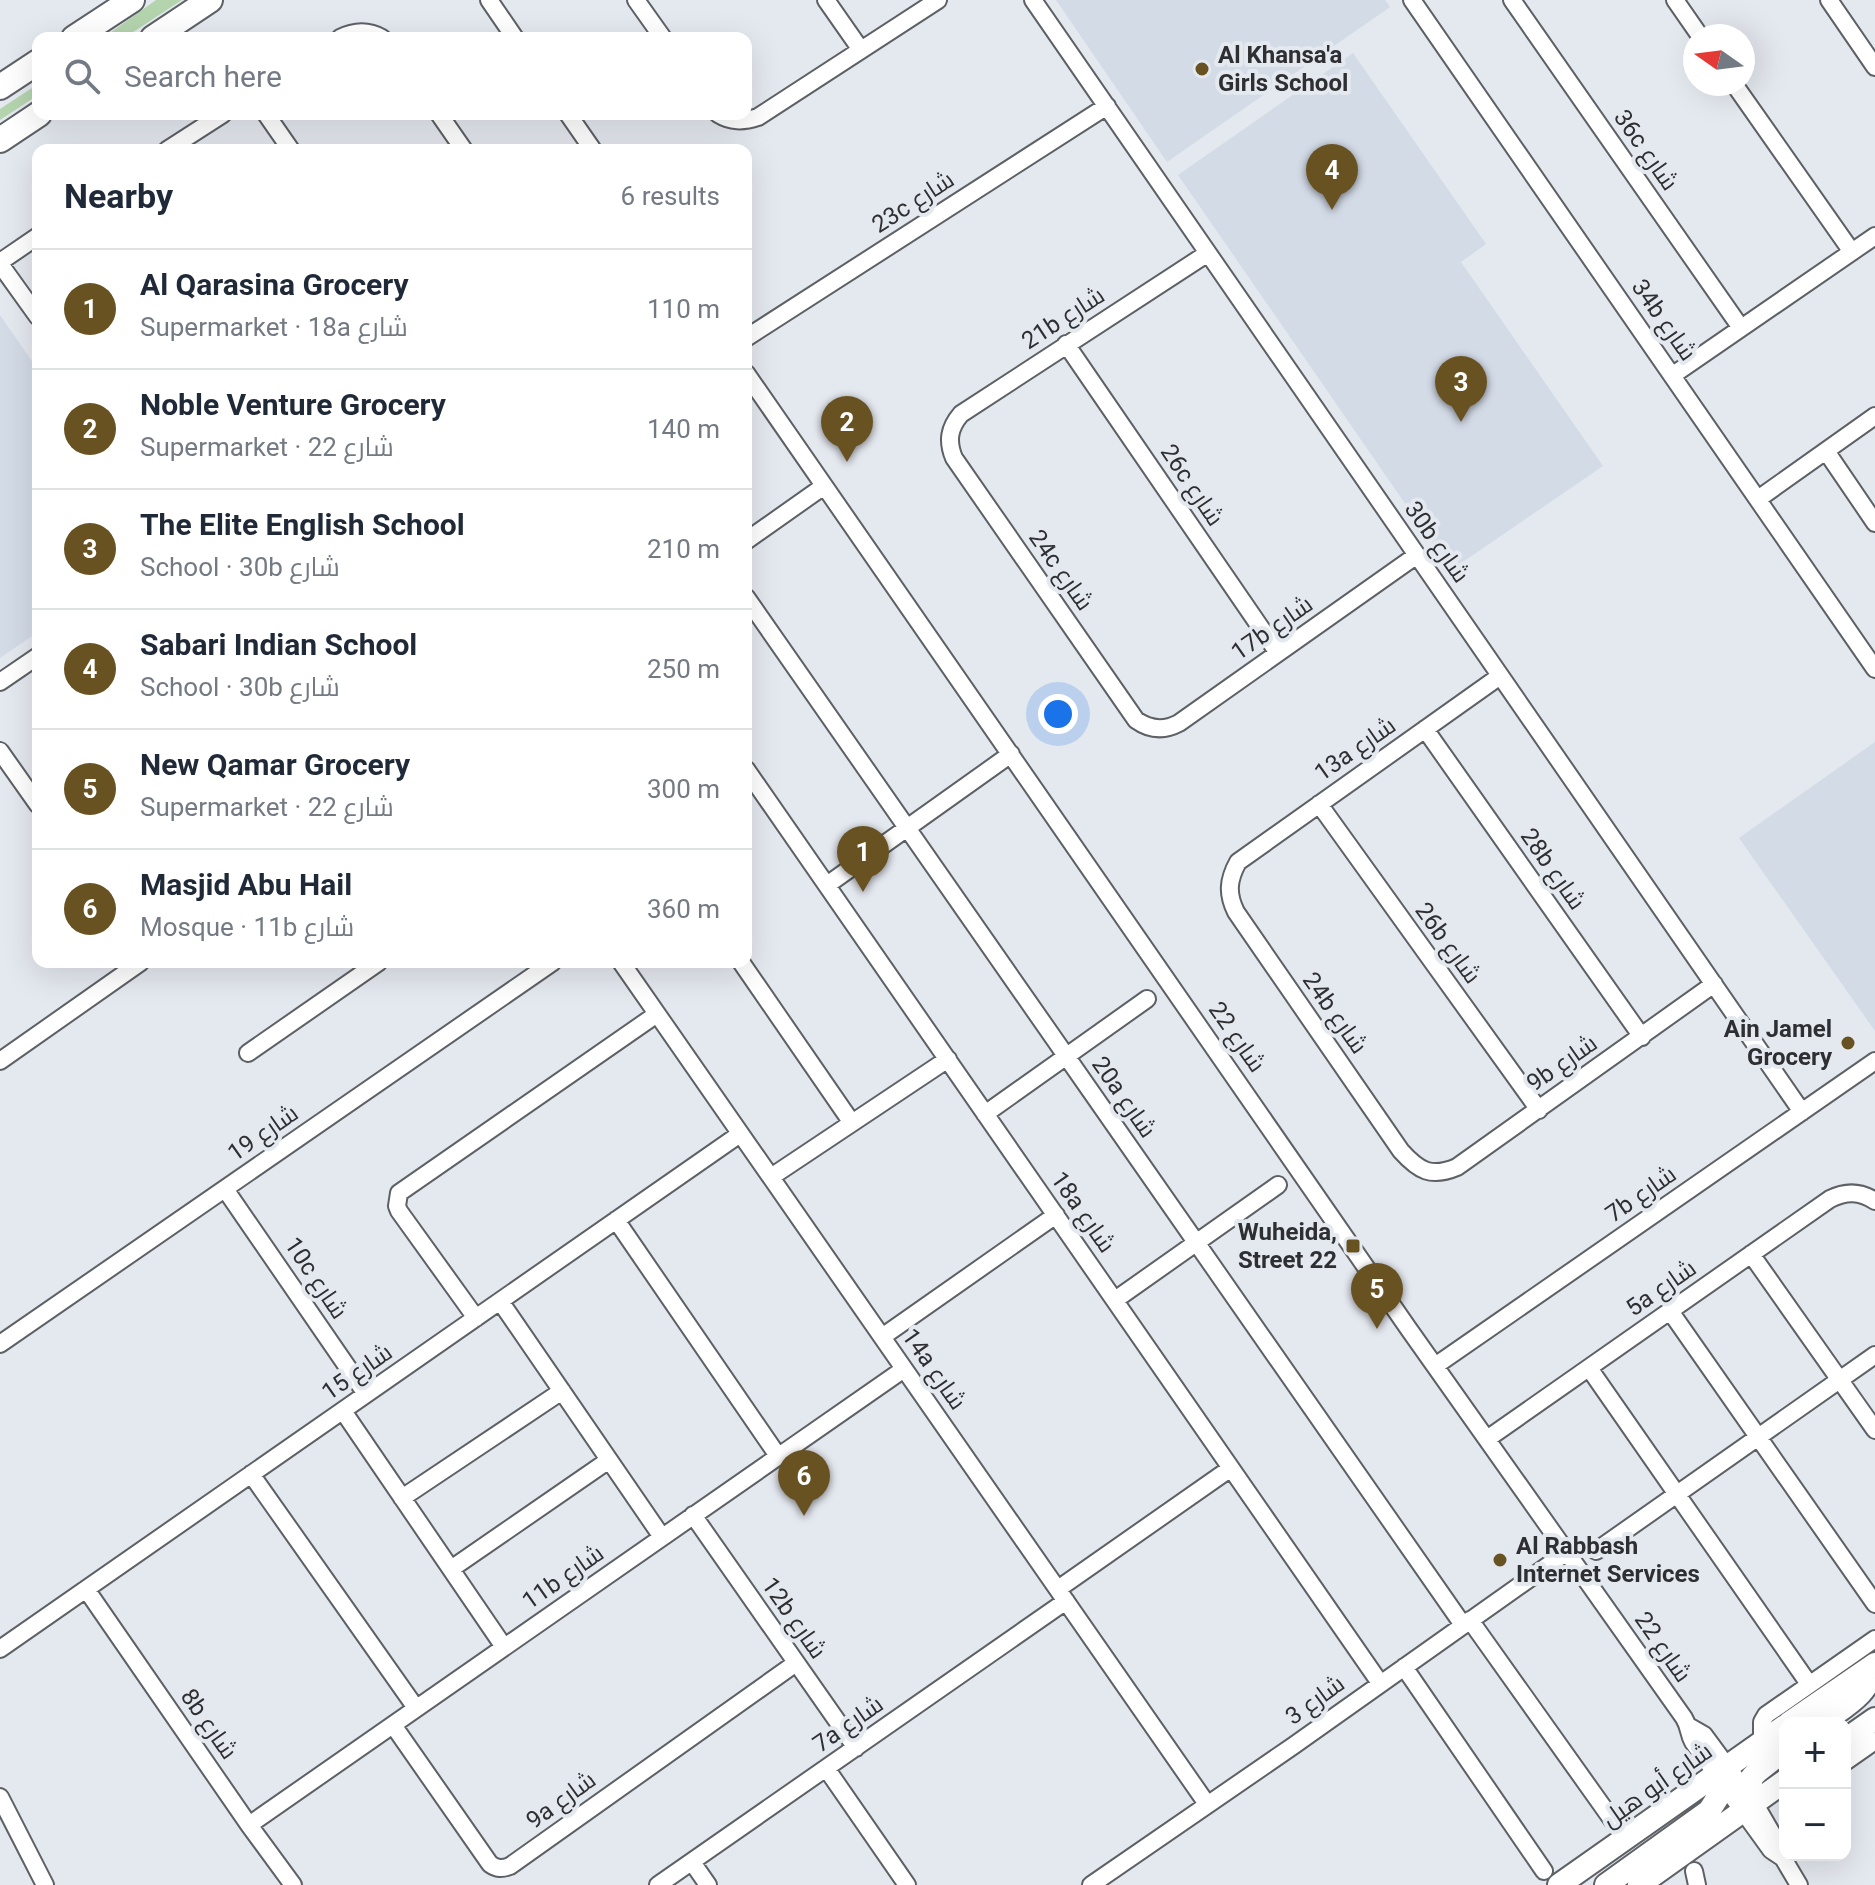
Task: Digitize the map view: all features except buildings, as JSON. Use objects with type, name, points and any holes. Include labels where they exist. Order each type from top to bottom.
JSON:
[{"type":"main road","points":[[83,32],[132,0]]},
{"type":"main road","points":[[162,32],[210,0]]},
{"type":"main road","points":[[2,90],[32,67]]},
{"type":"main road","points":[[0,140],[32,119]]},
{"type":"main road","points":[[1830,1717],[1867,1687],[1875,1664]]},
{"type":"main road","name":"شارع أبو هيل","points":[[1797,1717],[1875,1664]]},
{"type":"main road","points":[[1851,1736],[1875,1719]]},
{"type":"main road","name":"شارع أبو هيل","points":[[1552,1878],[1723,1775],[1779,1730]]},
{"type":"main road","points":[[1752,1799],[1752,1777],[1779,1755]]},
{"type":"main road","points":[[1606,1885],[1709,1811],[1720,1794],[1723,1775]]},
{"type":"main road","points":[[1639,1885],[1752,1799],[1779,1784]]},
{"type":"street","points":[[489,0],[511,32]]},
{"type":"street","points":[[636,0],[659,32]]},
{"type":"street","points":[[826,0],[861,50]]},
{"type":"street","points":[[752,119],[938,0]]},
{"type":"street","name":"30b شارع","points":[[1033,0],[1802,1112]]},
{"type":"street","name":"36c شارع","points":[[1512,0],[1741,328]]},
{"type":"street","points":[[1675,0],[1692,24]]},
{"type":"street","points":[[1829,0],[1875,67]]},
{"type":"street","name":"34b شارع","points":[[1419,2],[1875,669]]},
{"type":"street","points":[[1742,96],[1852,252]]},
{"type":"street","name":"23c شارع","points":[[752,334],[1107,106]]},
{"type":"street","points":[[176,144],[214,120]]},
{"type":"street","points":[[270,120],[287,144]]},
{"type":"street","points":[[443,120],[460,144]]},
{"type":"street","points":[[572,120],[589,144]]},
{"type":"street","points":[[1673,375],[1875,236]]},
{"type":"street","points":[[32,240],[0,263],[32,308]]},
{"type":"street","name":"21b شارع","points":[[951,430],[961,414],[1208,253]]},
{"type":"street","name":"26c شارع","points":[[1066,344],[1278,653]]},
{"type":"street","name":"شارع 22","points":[[752,382],[1435,1366],[1690,1727],[1704,1735],[1723,1775],[1752,1799]]},
{"type":"street","points":[[1758,499],[1875,416]]},
{"type":"street","name":"24c شارع","points":[[951,430],[949,440],[954,458],[1136,720],[1150,728]]},
{"type":"street","points":[[1826,451],[1875,523]]},
{"type":"street","points":[[752,537],[824,486]]},
{"type":"street","name":"17b شارع","points":[[1150,728],[1173,727],[1417,555]]},
{"type":"street","name":"20a شارع","points":[[752,606],[1066,1057],[1466,1622],[1613,1821]]},
{"type":"street","points":[[0,682],[32,660]]},
{"type":"street","name":"13a شارع","points":[[1238,862],[1500,676]]},
{"type":"street","name":"28b شارع","points":[[1425,729],[1642,1037]]},
{"type":"street","points":[[0,751],[32,796]]},
{"type":"street","points":[[827,885],[1011,754]]},
{"type":"street","name":"18a شارع","points":[[752,778],[1380,1683]]},
{"type":"street","name":"26b شارع","points":[[1319,804],[1539,1110]]},
{"type":"street","name":"24b شارع","points":[[1238,862],[1231,873],[1229,887],[1230,900],[1236,912],[1401,1151],[1411,1163],[1435,1173]]},
{"type":"street","points":[[0,1061],[132,968]]},
{"type":"street","points":[[248,1053],[370,968]]},
{"type":"street","name":"شارع 19","points":[[0,1344],[544,968]]},
{"type":"street","name":"14a شارع","points":[[625,968],[1207,1804]]},
{"type":"street","points":[[745,968],[852,1123]]},
{"type":"street","name":"9b شارع","points":[[1435,1173],[1457,1167],[1714,984]]},
{"type":"street","points":[[985,1114],[1147,999]]},
{"type":"street","points":[[476,1318],[399,1211],[399,1193],[657,1014]]},
{"type":"street","points":[[771,1177],[948,1059]]},
{"type":"street","name":"7b شارع","points":[[1435,1366],[1875,1061]]},
{"type":"street","name":"شارع 15","points":[[0,1649],[740,1134]]},
{"type":"street","points":[[1115,1300],[1278,1185]]},
{"type":"street","name":"10c شارع","points":[[225,1189],[366,1394]]},
{"type":"street","name":"5a شارع","points":[[1487,1439],[1839,1194],[1849,1192],[1872,1199]]},
{"type":"street","points":[[882,1337],[1056,1215]]},
{"type":"street","points":[[616,1220],[778,1456]]},
{"type":"street","points":[[1751,1254],[1875,1430]]},
{"type":"street","points":[[500,1301],[662,1537]]},
{"type":"street","points":[[1670,1311],[1875,1604]]},
{"type":"street","points":[[1596,1551],[1875,1355]]},
{"type":"street","points":[[1589,1368],[1809,1684]]},
{"type":"street","name":"11b شارع","points":[[249,1825],[904,1369]]},
{"type":"street","points":[[402,1498],[562,1391]]},
{"type":"street","points":[[343,1411],[504,1647]]},
{"type":"street","points":[[451,1569],[609,1460]]},
{"type":"street","name":"7a شارع","points":[[658,1885],[856,1748],[1231,1468]]},
{"type":"street","points":[[251,1474],[416,1708]]},
{"type":"street","name":"12b شارع","points":[[693,1515],[856,1748]]},
{"type":"street","name":"شارع 3","points":[[1091,1885],[1567,1552]]},
{"type":"street","name":"8b شارع","points":[[86,1589],[293,1885]]},
{"type":"street","points":[[1762,1742],[1762,1722],[1766,1715],[1875,1639]]},
{"type":"street","name":"9a شارع","points":[[393,1725],[490,1864],[503,1868],[796,1663]]},
{"type":"street","points":[[1404,1667],[1552,1878]]},
{"type":"street","points":[[1851,1758],[1875,1741]]},
{"type":"street","points":[[826,1768],[907,1885]]},
{"type":"street","points":[[0,1797],[45,1885]]},
{"type":"street","points":[[1752,1799],[1771,1850],[1783,1858],[1799,1885]]},
{"type":"street","points":[[692,1862],[708,1885]]},
{"type":"shaded area","name":"Al Khansa'a Girls School","points":[[1056,0],[1385,0],[1390,7],[1167,162]]},
{"type":"shaded area","points":[[1353,53],[1486,244],[1461,262],[1603,466],[1451,570],[1178,175]]},
{"type":"shaded area","points":[[0,315],[32,361],[32,636],[0,658]]},
{"type":"shaded area","points":[[1875,742],[1875,1031],[1739,838]]},
{"type":"green space","points":[[156,0],[182,0],[133,32],[111,32]]},
{"type":"green space","points":[[32,88],[32,99],[0,120],[0,109]]},
{"type":"place","name":"Al Khansa'a Girls School","points":[[1202,69]]},
{"type":"place","name":"Sabari Indian School","points":[[1332,210]]},
{"type":"place","name":"The Elite English School","points":[[1461,422]]},
{"type":"place","name":"Noble Venture Grocery","points":[[847,462]]},
{"type":"place","name":"Al Qarasina Grocery","points":[[863,892]]},
{"type":"place","name":"Ain Jamel Grocery","points":[[1848,1043]]},
{"type":"place","name":"Wuheida, Street 22","points":[[1353,1246]]},
{"type":"place","name":"New Qamar Grocery","points":[[1377,1329]]},
{"type":"place","name":"Masjid Abu Hail","points":[[804,1516]]},
{"type":"place","name":"Al Rabbash Internet Services","points":[[1500,1560]]}]
